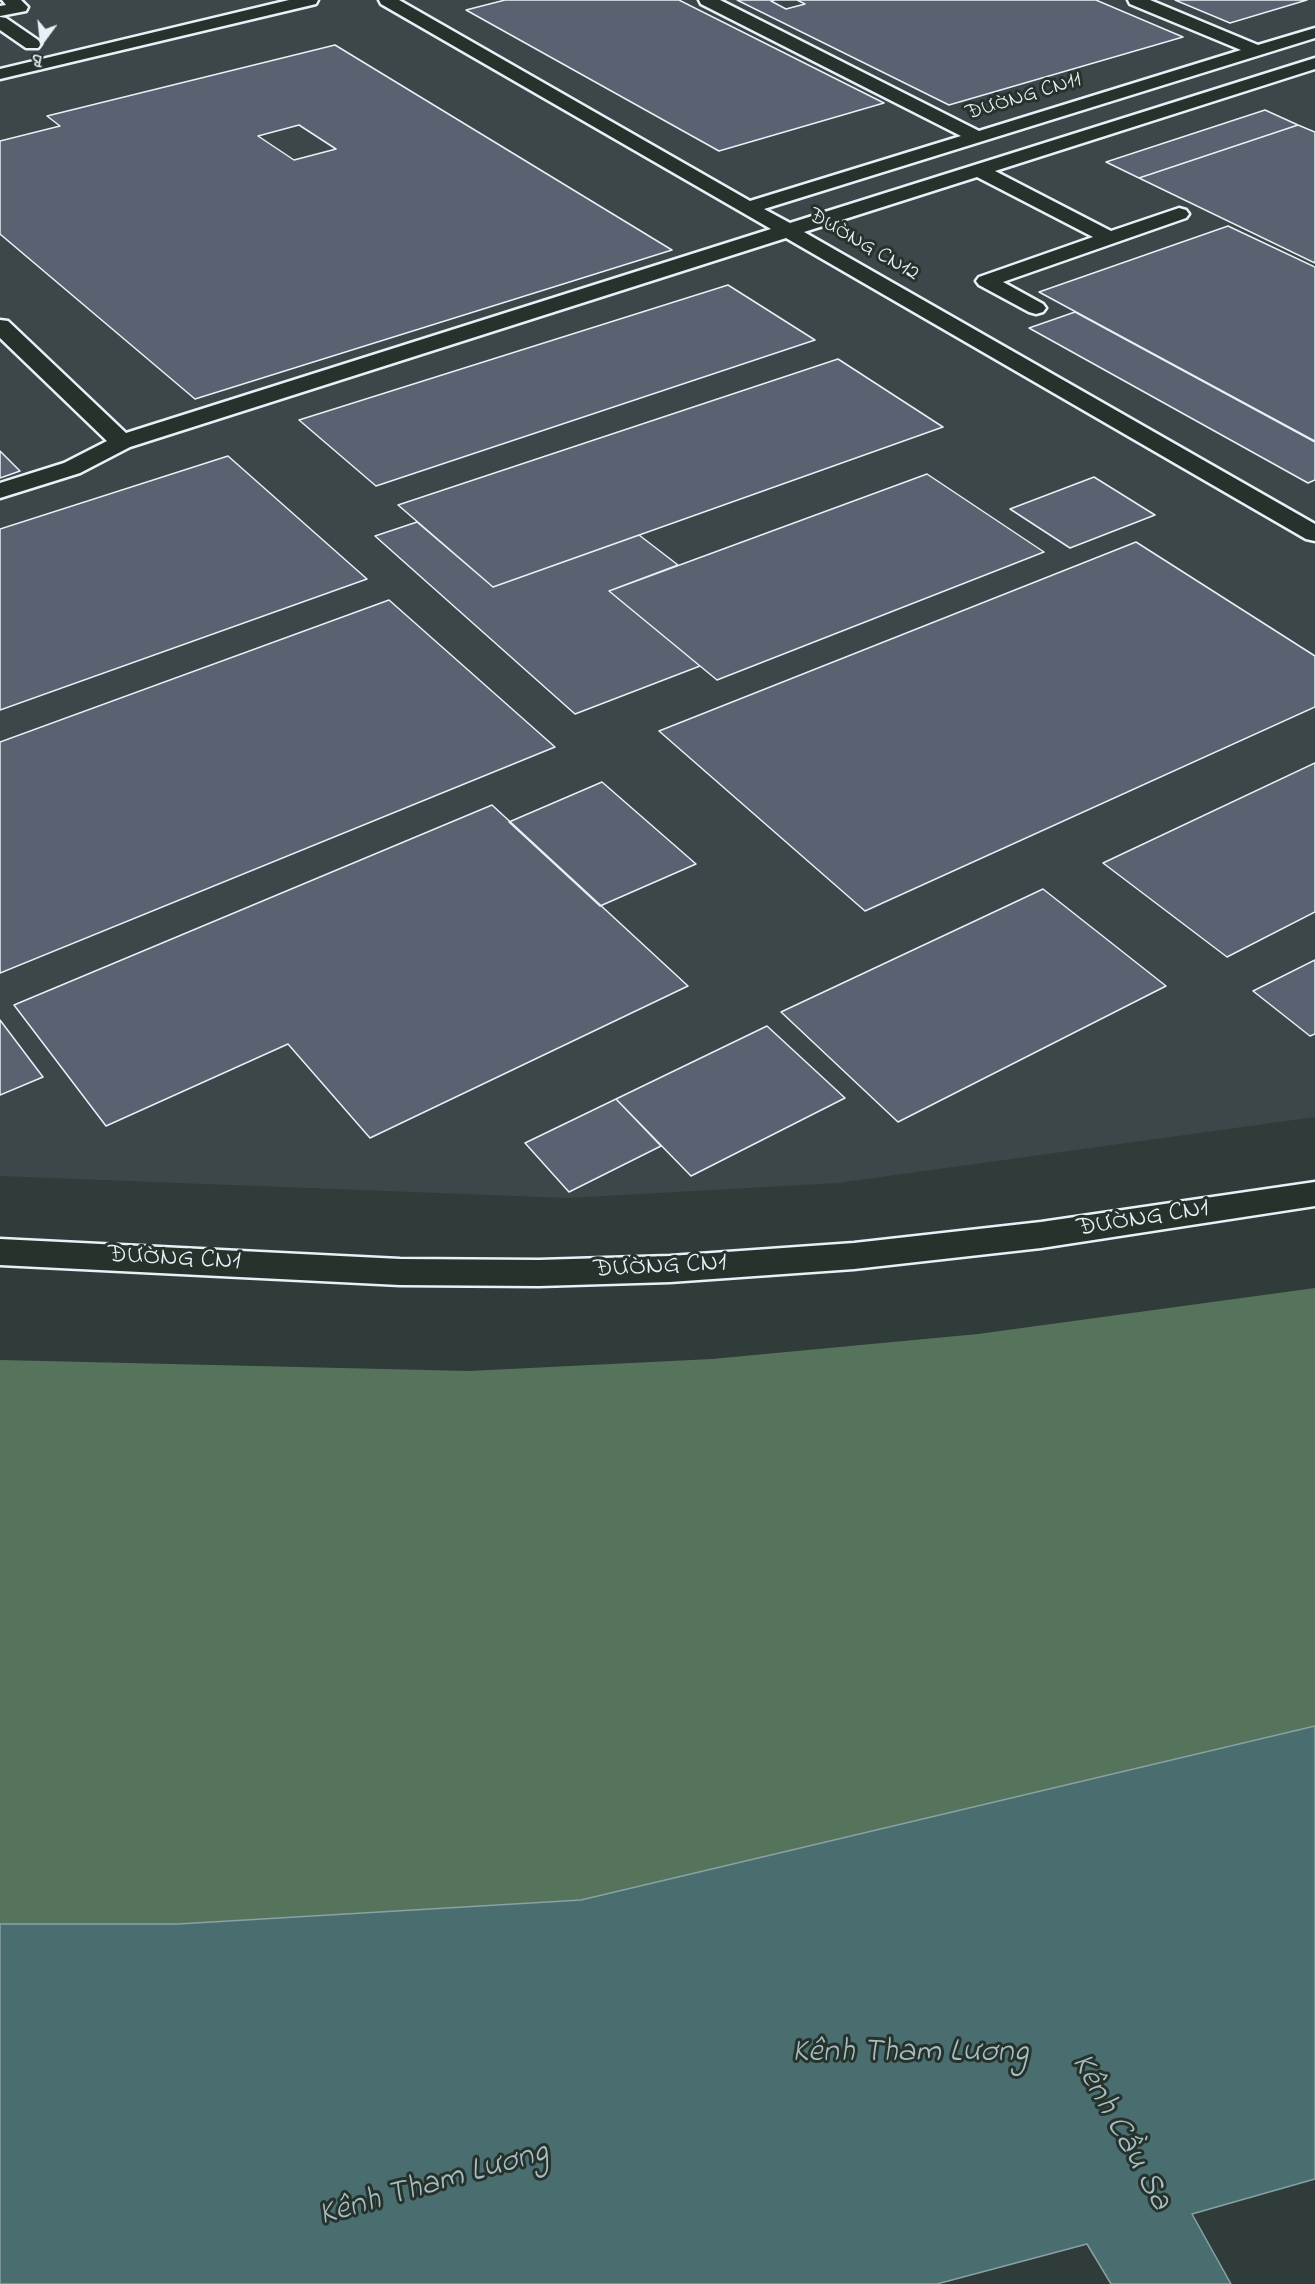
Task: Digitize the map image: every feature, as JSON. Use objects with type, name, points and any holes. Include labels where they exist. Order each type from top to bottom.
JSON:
[{"type":"street","points":[[0,11],[20,7],[10,0]]},
{"type":"street","points":[[0,74],[310,0]]},
{"type":"street","name":"ĐƯỜNG CN12","points":[[387,0],[1315,534]]},
{"type":"street","points":[[707,0],[979,138]]},
{"type":"street","points":[[1136,0],[1257,51]]},
{"type":"street","points":[[0,22],[32,44]]},
{"type":"street","name":"ĐƯỜNG CN11","points":[[747,208],[1315,33]]},
{"type":"street","points":[[10,49],[54,39]]},
{"type":"street","points":[[0,491],[72,468],[122,442],[1315,63]]},
{"type":"street","points":[[979,170],[1109,238]]},
{"type":"street","points":[[1036,308],[986,281],[1179,214]]},
{"type":"street","points":[[0,326],[122,442]]},
{"type":"street","name":"ĐƯỜNG CN1","points":[[0,1252],[400,1272],[539,1273],[670,1269],[854,1256],[1041,1235],[1315,1194]]},
{"type":"shaded area","points":[[0,0],[1315,0],[1315,1117],[837,1183],[568,1198],[0,1176]]},
{"type":"green space","points":[[1315,1288],[1315,1726],[581,1900],[178,1924],[0,1924],[0,1360],[469,1371],[712,1359],[978,1334]]},
{"type":"water","name":"Kênh Tham Lương","points":[[1315,1726],[1315,2179],[1192,2214],[1231,2284],[1111,2284],[1087,2244],[937,2284],[0,2284],[0,1924],[178,1924],[581,1900]]},
{"type":"building","points":[[505,0],[679,0],[884,103],[719,151],[466,10]]},
{"type":"building","points":[[737,0],[1096,0],[1183,37],[949,105]]},
{"type":"building","points":[[797,0],[805,4],[786,9],[771,1]]},
{"type":"building","points":[[1175,0],[1307,0],[1230,23]]},
{"type":"building","points":[[335,45],[672,250],[195,399],[0,234],[0,141],[60,126],[47,116]]},
{"type":"building","points":[[1265,110],[1298,125],[1139,178],[1106,162]]},
{"type":"building","points":[[299,125],[336,149],[294,160],[258,136]]},
{"type":"building","points":[[1298,125],[1315,132],[1315,263],[1139,178]]},
{"type":"building","points":[[1228,226],[1315,267],[1315,441],[1039,292]]},
{"type":"building","points":[[728,285],[815,340],[376,486],[299,420]]},
{"type":"building","points":[[1075,312],[1315,442],[1315,480],[1308,483],[1029,328]]},
{"type":"building","points":[[838,359],[943,427],[493,587],[398,505]]},
{"type":"building","points":[[0,451],[20,471],[0,478]]},
{"type":"building","points":[[228,456],[367,579],[0,710],[0,529]]},
{"type":"building","points":[[927,474],[1044,552],[717,680],[609,591]]},
{"type":"building","points":[[1094,477],[1155,515],[1070,548],[1010,509]]},
{"type":"building","points":[[417,522],[493,587],[639,535],[678,565],[609,591],[700,666],[575,714],[375,536]]},
{"type":"building","points":[[1136,542],[1315,656],[1315,707],[865,911],[659,731]]},
{"type":"building","points":[[389,600],[555,747],[0,973],[0,742]]},
{"type":"building","points":[[1315,763],[1315,912],[1227,957],[1103,863]]},
{"type":"building","points":[[602,782],[696,864],[600,906],[509,822]]},
{"type":"building","points":[[492,805],[688,986],[370,1138],[288,1044],[106,1126],[14,1005]]},
{"type":"building","points":[[1043,889],[1166,986],[898,1122],[781,1012]]},
{"type":"building","points":[[1315,960],[1315,1034],[1310,1036],[1253,991]]},
{"type":"building","points":[[0,1020],[43,1077],[0,1095]]},
{"type":"building","points":[[767,1026],[845,1098],[691,1176],[616,1099]]},
{"type":"building","points":[[616,1099],[661,1146],[569,1192],[525,1143]]},
{"type":"water label","name":"Kênh Cầu Sa","points":[[1119,2133]]}]
